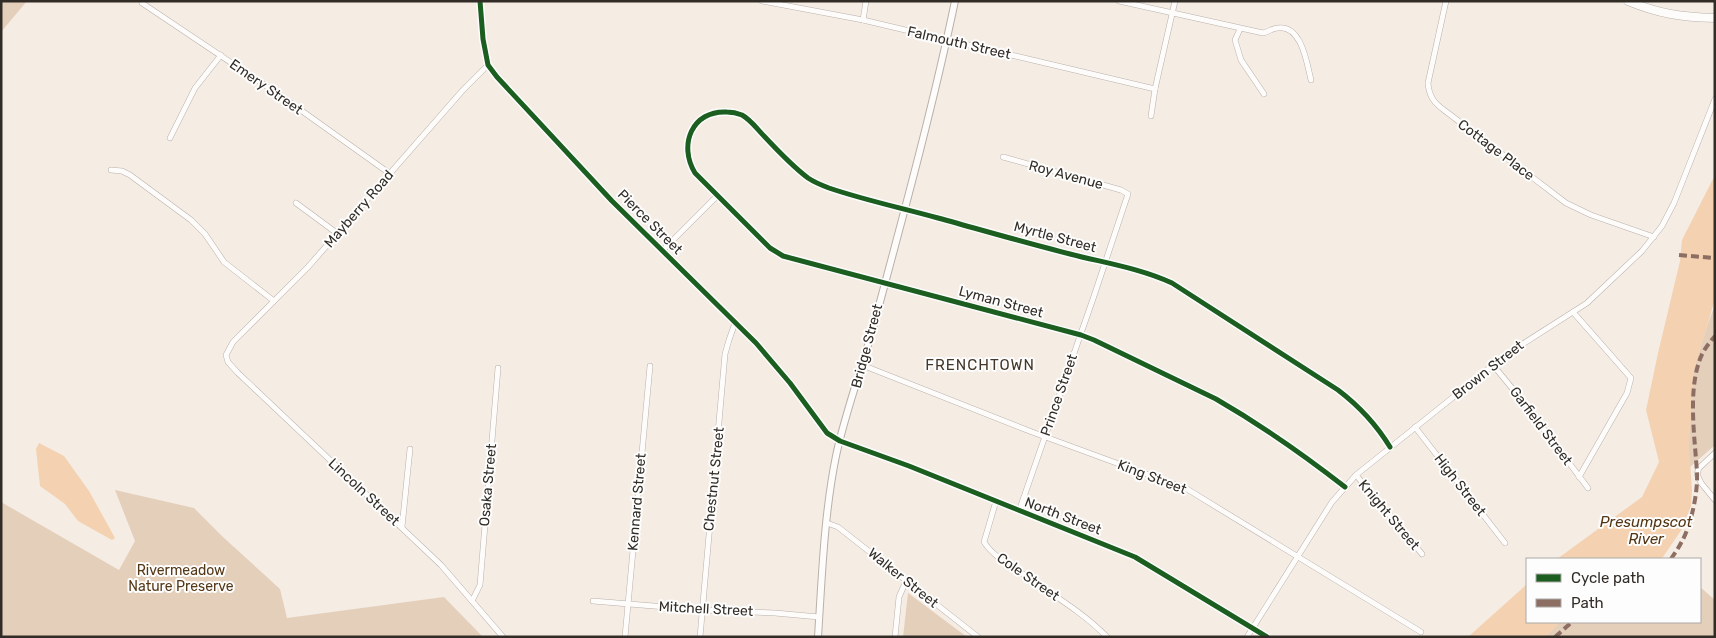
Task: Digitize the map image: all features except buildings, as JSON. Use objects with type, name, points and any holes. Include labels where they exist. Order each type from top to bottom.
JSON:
[{"type":"main road","points":[[1628,1],[1674,16],[1715,18]]},
{"type":"street","name":"Pierce Street","points":[[480,1],[483,39],[488,65],[497,77],[590,179],[777,366],[822,427],[840,441]]},
{"type":"street","name":"Falmouth Street","points":[[762,1],[789,4],[863,20],[1156,89]]},
{"type":"street","points":[[863,20],[866,1]]},
{"type":"street","name":"Bridge Street","points":[[818,637],[829,496],[840,441],[904,209],[956,1]]},
{"type":"street","points":[[1119,1],[1240,29],[1263,33],[1279,27],[1291,31],[1302,44],[1311,80]]},
{"type":"street","points":[[1151,116],[1175,1]]},
{"type":"street","name":"Cottage Place","points":[[1446,1],[1428,83],[1428,92],[1433,100],[1566,202],[1591,215],[1654,237]]},
{"type":"street","name":"Emery Street","points":[[142,3],[221,55],[389,173]]},
{"type":"street","points":[[1240,29],[1235,40],[1241,60],[1264,94]]},
{"type":"street","points":[[170,138],[195,88],[221,55]]},
{"type":"street","name":"Mayberry Road","points":[[228,350],[233,342],[338,234],[389,173],[463,90],[488,65]]},
{"type":"street","name":"Brown Street","points":[[1247,637],[1332,502],[1356,475],[1493,365],[1600,292],[1635,259],[1662,226],[1674,203],[1715,99]]},
{"type":"street","name":"Myrtle Street","points":[[692,129],[701,120],[712,114],[736,113],[749,120],[797,169],[815,182],[833,189],[1069,254],[1106,261],[1147,273],[1172,283],[1338,390],[1366,413],[1390,447]]},
{"type":"street","name":"Lyman Street","points":[[692,129],[687,142],[688,158],[695,173],[770,248],[783,256],[1094,340],[1216,399],[1276,437],[1345,487]]},
{"type":"street","name":"Roy Avenue","points":[[1003,158],[1121,190],[1128,194]]},
{"type":"street","points":[[111,170],[130,175],[191,220],[205,234],[224,262],[274,301]]},
{"type":"street","name":"Prince Street","points":[[1019,511],[1128,194]]},
{"type":"street","points":[[662,251],[717,196]]},
{"type":"street","points":[[296,203],[338,234]]},
{"type":"street","points":[[1573,312],[1631,378],[1627,393],[1579,477]]},
{"type":"street","name":"Chestnut Street","points":[[700,637],[726,354],[736,323]]},
{"type":"street","name":"Lincoln Street","points":[[228,350],[226,355],[228,362],[238,373],[402,527],[440,565],[503,637]]},
{"type":"street","name":"Garfield Street","points":[[1493,365],[1522,399],[1588,488]]},
{"type":"street","name":"Kennard Street","points":[[625,637],[650,366]]},
{"type":"street","name":"King Street","points":[[862,366],[1187,489],[1421,632]]},
{"type":"street","name":"Osaka Street","points":[[472,601],[480,585],[498,368]]},
{"type":"street","name":"High Street","points":[[1415,427],[1505,543]]},
{"type":"street","name":"North Street","points":[[840,441],[1136,557],[1267,637]]},
{"type":"street","points":[[402,527],[410,449]]},
{"type":"street","points":[[1715,453],[1699,468],[1697,474],[1701,483],[1715,500]]},
{"type":"street","name":"Knight Street","points":[[1356,475],[1422,554]]},
{"type":"street","name":"Cole Street","points":[[996,501],[984,542],[987,547],[1082,615],[1108,637]]},
{"type":"street","name":"Walker Street","points":[[827,523],[838,527],[978,637]]},
{"type":"street","points":[[895,637],[899,597],[906,581]]},
{"type":"street","name":"Mitchell Street","points":[[594,601],[820,617]]},
{"type":"green space","points":[[1,1],[27,1],[1,32]]},
{"type":"green space","points":[[1715,305],[1715,445],[1690,467],[1684,400]]},
{"type":"green space","name":"Rivermeadow Nature Preserve","points":[[115,490],[194,508],[280,589],[287,618],[444,597],[483,637],[1,637],[1,502],[119,570],[135,541]]},
{"type":"green space","points":[[1701,588],[1715,600],[1714,637],[1544,637],[1557,623],[1701,623]]},
{"type":"green space","points":[[908,593],[967,637],[903,637]]},
{"type":"water","name":"Presumpscot River","points":[[1715,175],[1715,299],[1694,370],[1689,447],[1692,490],[1691,506],[1682,529],[1660,558],[1558,558],[1642,497],[1659,462],[1646,410],[1680,261],[1682,240]]},
{"type":"water","points":[[39,443],[64,456],[89,491],[115,538],[112,540],[78,521],[65,504],[40,486],[36,449]]},
{"type":"water","points":[[1526,585],[1526,623],[1559,623],[1546,637],[1468,637]]},
{"type":"marked path","points":[[1679,255],[1715,258]]},
{"type":"marked path","points":[[1672,558],[1685,536],[1693,509],[1697,481],[1693,417],[1694,388],[1700,358],[1715,336]]},
{"type":"marked path","points":[[1555,637],[1571,623]]},
{"type":"cycle path","points":[[480,1],[483,39],[488,65],[497,77],[612,201],[756,343],[790,383],[827,433],[840,441],[909,466],[1135,557],[1267,637]]},
{"type":"cycle path","points":[[1345,487],[1282,441],[1216,399],[1094,340],[783,256],[770,248],[695,173],[688,151],[688,141],[692,131],[697,123],[715,113],[729,112],[742,115],[802,173],[826,187],[1134,270],[1172,283],[1338,390],[1367,416],[1390,447]]},
{"type":"district","name":"FRENCHTOWN","points":[[980,365]]}]
